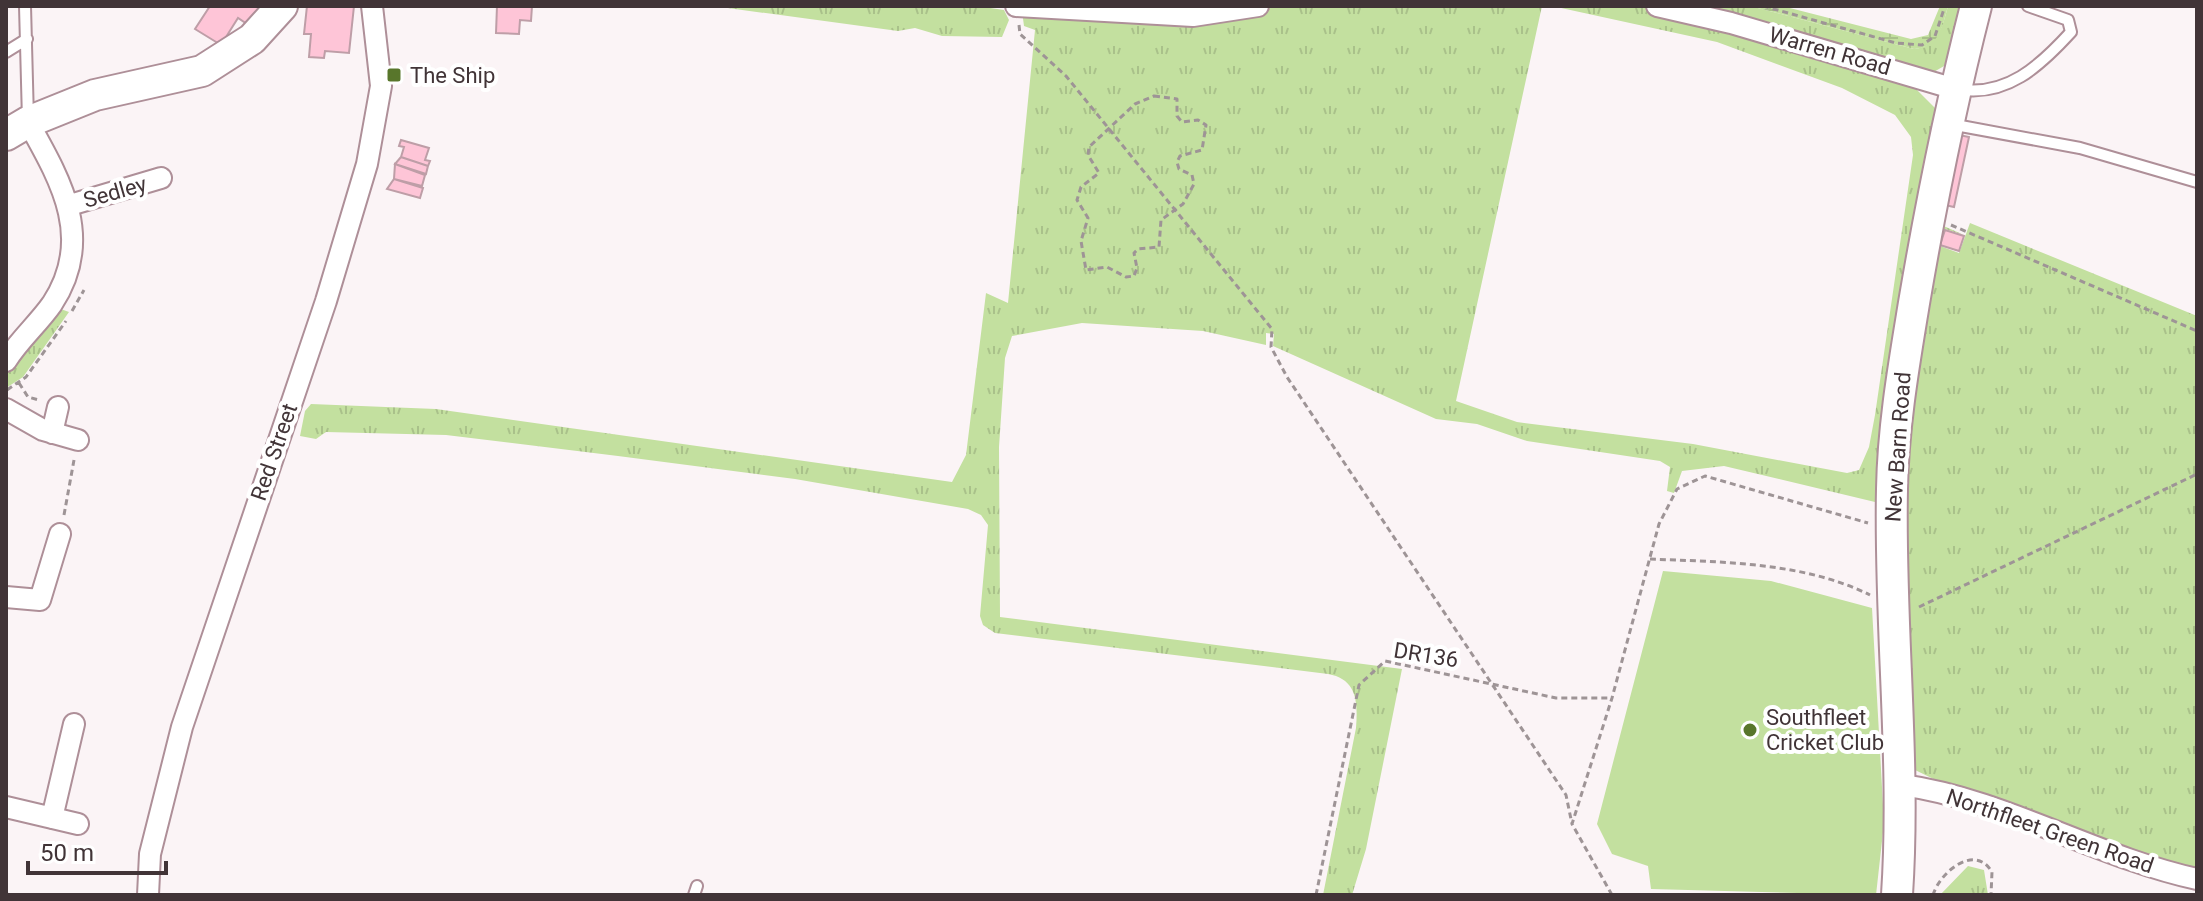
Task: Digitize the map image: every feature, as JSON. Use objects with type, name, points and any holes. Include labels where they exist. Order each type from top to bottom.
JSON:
[{"type":"street","points":[[17,128],[95,95],[202,71],[252,39],[282,6]]},
{"type":"street","name":"Red Street","points":[[148,895],[154,838],[182,727],[326,301],[370,153],[381,86],[372,6]]},
{"type":"street","points":[[1017,10],[1193,16],[1258,6]]},
{"type":"street","name":"Warren Road","points":[[1657,6],[1731,23],[1955,89]]},
{"type":"street","name":"New Barn Road","points":[[1897,895],[1902,785],[1892,526],[1897,416],[1930,216],[1955,89],[1976,6]]},
{"type":"street","name":"Sedley","points":[[6,361],[51,305],[64,282],[74,245],[70,205],[17,128]]},
{"type":"street","name":"Sedley","points":[[70,205],[161,178]]},
{"type":"street","points":[[52,433],[58,407]]},
{"type":"street","points":[[6,409],[52,433],[78,440]]},
{"type":"street","points":[[6,597],[40,600],[60,534]]},
{"type":"street","points":[[52,818],[74,724]]},
{"type":"street","name":"Northfleet Green Road","points":[[1902,785],[1949,794],[2116,855],[2197,879]]},
{"type":"street","points":[[6,807],[78,824]]},
{"type":"lane","points":[[17,128],[27,39],[25,6]]},
{"type":"lane","points":[[1955,89],[1997,90],[2032,68],[2071,32],[2068,20],[2028,6]]},
{"type":"lane","points":[[6,52],[27,39]]},
{"type":"lane","points":[[1948,124],[2080,148],[2197,182]]},
{"type":"path","points":[[1763,6],[1912,45],[1926,44],[1935,36],[1945,6]]},
{"type":"path","points":[[1017,10],[1020,34],[1060,69],[1272,329],[1269,344],[1287,377],[1566,795],[1572,824],[1612,895]]},
{"type":"path","points":[[1157,95],[1177,99],[1177,115],[1182,122],[1204,121],[1207,132],[1205,147],[1198,154],[1180,156],[1177,161],[1179,169],[1192,175],[1195,183],[1184,203],[1176,208],[1159,223],[1159,247],[1152,251],[1140,248],[1134,253],[1137,268],[1134,276],[1126,277],[1107,267],[1085,269],[1081,241],[1087,216],[1078,202],[1078,193],[1083,185],[1098,176],[1098,167],[1089,156],[1088,149],[1135,104],[1157,95]]},
{"type":"path","points":[[1930,216],[2197,331]]},
{"type":"path","points":[[6,390],[26,377],[84,290]]},
{"type":"path","points":[[60,534],[78,440]]},
{"type":"path","points":[[1650,559],[1761,567],[1818,578],[1860,590],[1895,613],[2197,474]]},
{"type":"path","points":[[1572,824],[1612,698],[1659,524],[1677,489],[1705,476],[1838,516],[1892,526]]},
{"type":"path","name":"DR136","points":[[1316,895],[1359,685],[1385,661],[1556,698],[1612,698]]},
{"type":"path","points":[[1933,895],[1950,871],[1965,860],[1975,859],[1984,862],[1992,872],[1991,895]]},
{"type":"path","points":[[6,894],[12,895]]},
{"type":"green space","points":[[713,6],[977,6],[1004,10],[1009,20],[1002,37],[942,36],[915,28],[898,31]]},
{"type":"green space","points":[[1282,6],[1542,6],[1456,401],[1517,422],[1693,444],[1847,473],[1859,470],[1869,447],[1875,415],[1913,155],[1911,137],[1895,115],[1842,88],[1717,42],[1552,6],[1637,6],[1686,16],[1911,84],[1936,109],[1880,500],[1875,502],[1724,466],[1682,471],[1674,493],[1667,491],[1670,467],[1660,461],[1527,441],[1477,424],[1436,419],[1273,346],[1274,334],[1266,333],[1266,345],[1203,331],[1082,323],[1012,336],[1005,358],[999,447],[1000,617],[1402,669],[1366,849],[1352,895],[1323,895],[1356,728],[1356,701],[1350,686],[1328,674],[995,633],[983,625],[980,616],[988,525],[981,515],[968,509],[795,479],[446,435],[326,432],[316,439],[300,436],[305,411],[311,404],[436,409],[952,482],[966,455],[986,293],[1008,303],[1035,30],[1024,26],[1022,11],[1227,16]]},
{"type":"green space","points":[[1678,6],[1750,6],[1914,49],[1934,40],[1948,6],[1969,6],[1951,62],[1932,73]]},
{"type":"green space","points":[[1750,6],[1782,6],[1911,39],[1928,35],[1940,6],[1948,6],[1935,40],[1914,49]]},
{"type":"green space","points":[[1937,223],[1964,235],[1945,229],[1940,246],[1959,253],[1970,223],[2197,316],[2197,874],[1950,787],[1913,769],[1903,429]]},
{"type":"green space","points":[[58,308],[69,312],[23,377],[6,388],[6,374]]},
{"type":"green space","name":"Southfleet Cricket Club","points":[[1663,571],[1771,581],[1872,608],[1884,823],[1876,895],[1651,889],[1648,866],[1612,854],[1597,824]]},
{"type":"green space","points":[[1968,866],[1984,870],[1988,895],[1940,895]]},
{"type":"building","points":[[210,6],[267,6],[253,28],[238,18],[221,45],[195,29]]},
{"type":"building","points":[[307,6],[354,6],[349,53],[325,51],[324,58],[309,57],[311,34],[304,34]]},
{"type":"building","points":[[497,6],[532,6],[531,21],[520,20],[519,34],[496,33]]},
{"type":"building","points":[[1954,134],[1969,137],[1954,207],[1940,204]]},
{"type":"building","points":[[401,140],[429,148],[425,160],[430,161],[428,166],[401,157],[404,147],[399,146]]},
{"type":"building","points":[[401,157],[428,166],[426,174],[395,164]]},
{"type":"building","points":[[395,164],[425,175],[422,186],[394,179]]},
{"type":"building","points":[[394,179],[423,188],[420,198],[387,189]]},
{"type":"building","points":[[1945,230],[1964,236],[1959,251],[1940,245]]},
{"type":"place","name":"The Ship","points":[[394,75]]},
{"type":"place","name":"Southfleet Cricket Club","points":[[1750,730]]}]
